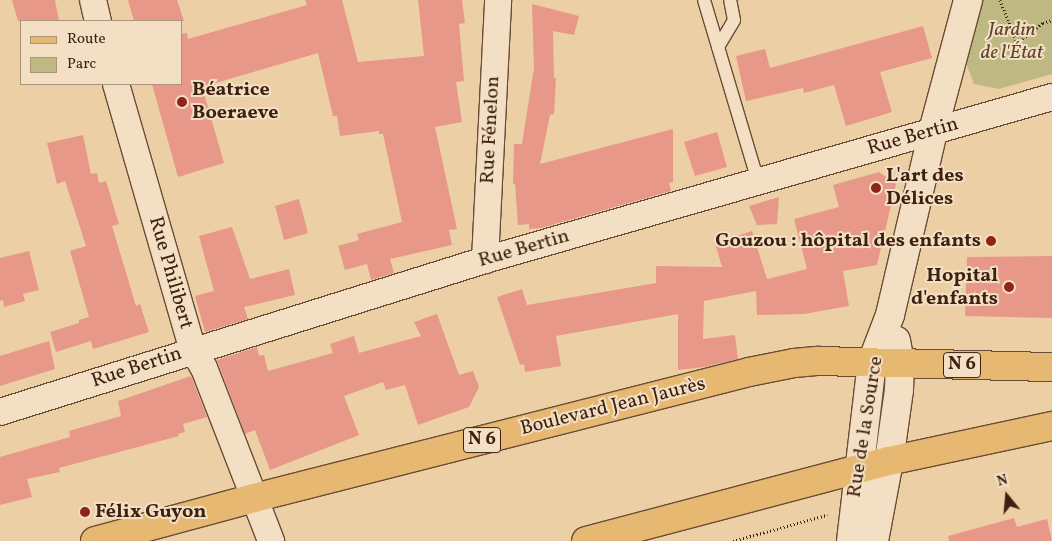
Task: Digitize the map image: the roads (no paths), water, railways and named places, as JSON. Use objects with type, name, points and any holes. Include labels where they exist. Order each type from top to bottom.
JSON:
[{"type":"main road","name":"Rue de la Source","points":[[851,541],[872,362],[890,315],[933,131],[968,0]]},
{"type":"main road","name":"Rue de la Source","points":[[874,541],[889,461],[899,390],[900,363],[890,315]]},
{"type":"main road","name":"Boulevard Jean Jaurès","points":[[95,541],[254,498],[749,372],[819,361],[1052,367]]},
{"type":"main road","points":[[586,541],[889,461],[1052,426]]},
{"type":"street","points":[[93,0],[98,20]]},
{"type":"street","name":"Rue Fénelon","points":[[485,260],[498,0]]},
{"type":"street","name":"Rue Philibert","points":[[116,85],[192,350],[204,368],[271,541]]},
{"type":"street","name":"Rue Bertin","points":[[0,412],[192,350],[485,260],[1052,97]]},
{"type":"lane","points":[[704,0],[758,182]]},
{"type":"lane","points":[[718,46],[734,20],[730,0]]},
{"type":"place","name":"Béatrice Boeraeve","points":[[182,102]]},
{"type":"place","name":"L'art des Délices","points":[[876,188]]},
{"type":"place","name":"Gouzou : hôpital des enfants","points":[[991,241]]},
{"type":"place","name":"Hopital d'enfants","points":[[1009,287]]},
{"type":"place","name":"Félix Guyon","points":[[85,512]]},
{"type":"park label","name":"Jardin de l'État","points":[[1012,42]]}]
